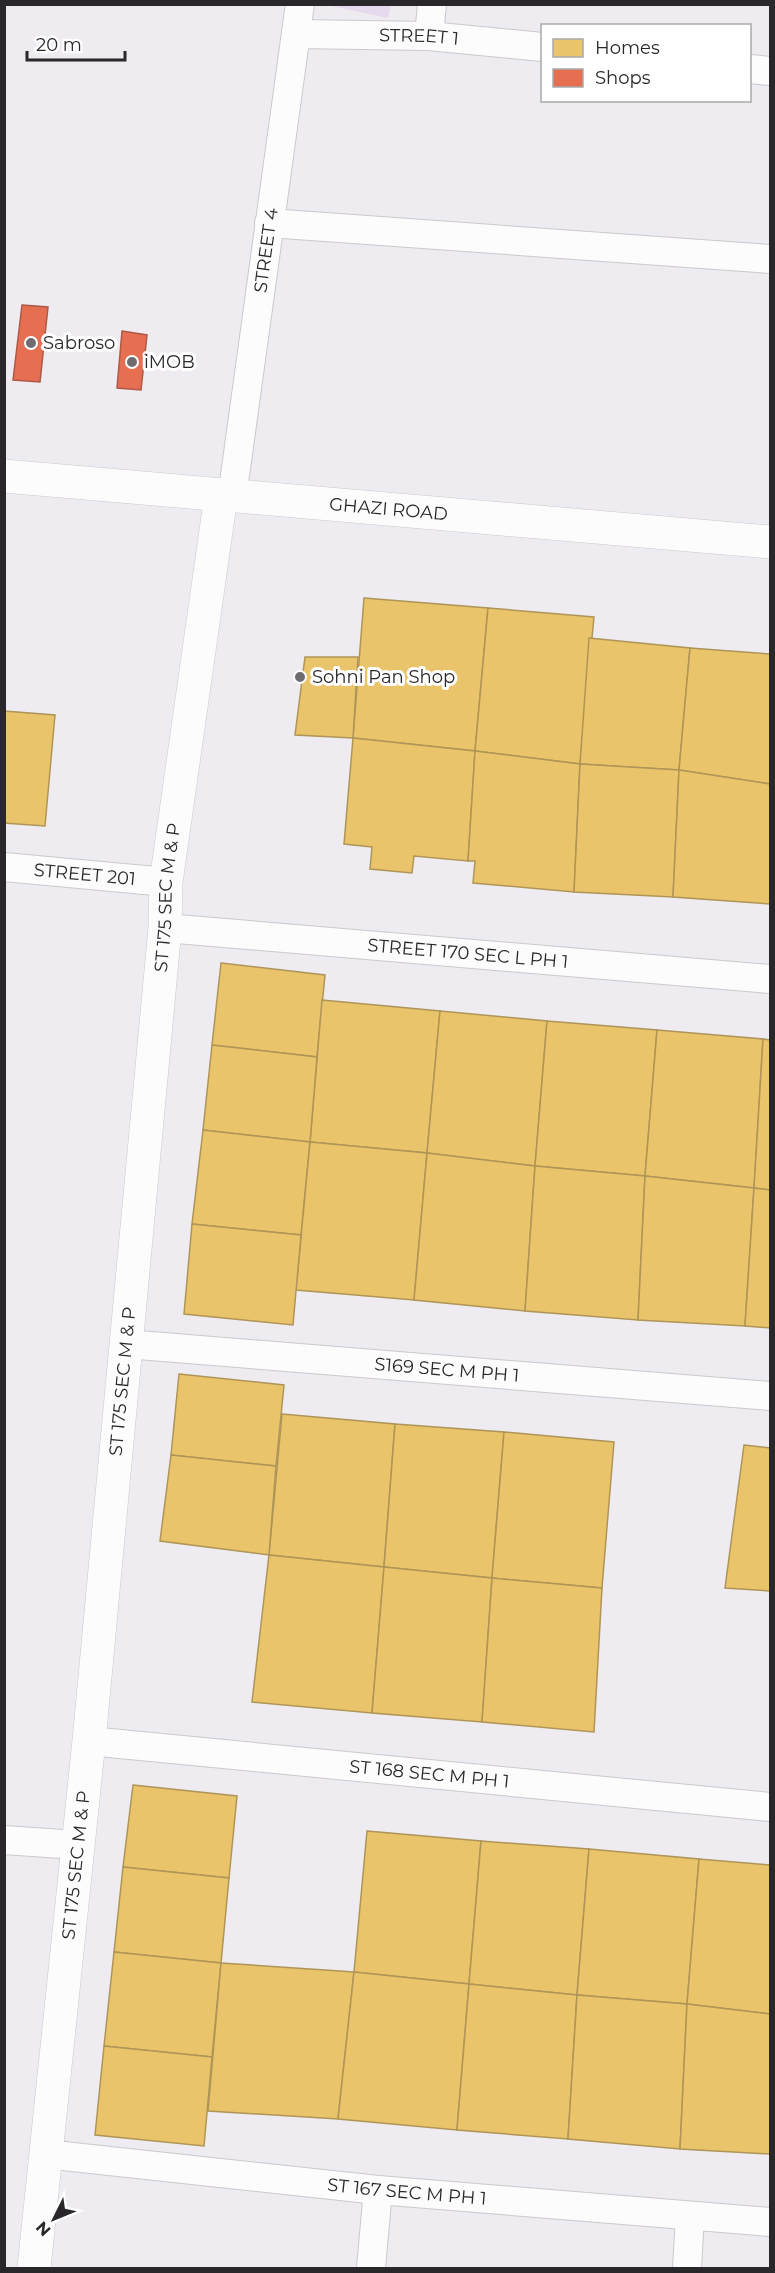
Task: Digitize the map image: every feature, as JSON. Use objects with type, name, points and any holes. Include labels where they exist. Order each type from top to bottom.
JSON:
[{"type":"street","name":"STREET 4","points":[[227,496],[300,4]]},
{"type":"street","points":[[429,36],[432,4]]},
{"type":"street","name":"STREET 1","points":[[296,34],[429,36],[541,47]]},
{"type":"street","points":[[751,69],[771,71]]},
{"type":"street","points":[[269,223],[771,259]]},
{"type":"street","name":"GHAZI ROAD","points":[[4,476],[771,542]]},
{"type":"street","name":"ST 175 SEC M & P","points":[[34,2268],[89,1741],[165,928],[166,882],[227,496]]},
{"type":"street","name":"STREET 201","points":[[4,867],[166,882]]},
{"type":"street","name":"STREET 170 SEC L PH 1","points":[[165,928],[771,979]]},
{"type":"street","name":"S169 SEC M PH 1","points":[[126,1344],[771,1396]]},
{"type":"street","name":"ST 168 SEC M PH 1","points":[[89,1741],[771,1807]]},
{"type":"street","points":[[4,1840],[77,1845]]},
{"type":"street","name":"ST 167 SEC M PH 1","points":[[45,2154],[378,2190],[771,2222]]},
{"type":"street","points":[[371,2268],[378,2190]]},
{"type":"street","points":[[687,2268],[690,2216]]},
{"type":"shaded area","points":[[327,4],[391,5],[388,18]]},
{"type":"building: Homes","points":[[364,598],[488,608],[475,751],[353,738]]},
{"type":"building: Homes","points":[[488,608],[594,617],[580,764],[475,751]]},
{"type":"building: Homes","points":[[589,638],[690,648],[679,770],[580,764]]},
{"type":"building: Homes","points":[[690,648],[770,654],[770,784],[679,770]]},
{"type":"building: Homes","points":[[305,657],[358,657],[353,738],[295,735]]},
{"type":"building: Homes","points":[[4,711],[55,715],[45,826],[4,823]]},
{"type":"building: Homes","points":[[353,738],[475,751],[468,861],[414,856],[412,873],[370,869],[372,847],[344,844]]},
{"type":"building: Homes","points":[[475,751],[580,764],[574,892],[473,883],[475,861],[468,861]]},
{"type":"building: Homes","points":[[580,764],[679,770],[673,897],[574,892]]},
{"type":"building: Homes","points":[[679,770],[770,784],[770,904],[673,897]]},
{"type":"building: Homes","points":[[221,963],[325,975],[317,1057],[212,1045]]},
{"type":"building: Homes","points":[[322,1000],[440,1011],[427,1153],[310,1142]]},
{"type":"building: Homes","points":[[440,1011],[547,1021],[535,1166],[427,1153]]},
{"type":"building: Homes","points":[[547,1021],[657,1030],[645,1176],[535,1166]]},
{"type":"building: Homes","points":[[657,1030],[763,1039],[754,1188],[645,1176]]},
{"type":"building: Homes","points":[[763,1039],[770,1040],[770,1190],[754,1188]]},
{"type":"building: Homes","points":[[212,1045],[317,1057],[310,1142],[203,1130]]},
{"type":"building: Homes","points":[[203,1130],[310,1142],[301,1235],[192,1224]]},
{"type":"building: Homes","points":[[310,1142],[427,1153],[414,1300],[296,1290]]},
{"type":"building: Homes","points":[[427,1153],[535,1166],[525,1311],[414,1300]]},
{"type":"building: Homes","points":[[535,1166],[645,1176],[638,1320],[525,1311]]},
{"type":"building: Homes","points":[[645,1176],[754,1188],[745,1326],[638,1320]]},
{"type":"building: Homes","points":[[754,1188],[770,1190],[770,1328],[745,1326]]},
{"type":"building: Homes","points":[[192,1224],[301,1235],[293,1325],[184,1314]]},
{"type":"building: Homes","points":[[179,1374],[284,1385],[276,1466],[171,1455]]},
{"type":"building: Homes","points":[[282,1414],[395,1424],[384,1567],[269,1555]]},
{"type":"building: Homes","points":[[395,1424],[504,1432],[492,1578],[384,1567]]},
{"type":"building: Homes","points":[[504,1432],[614,1442],[602,1588],[492,1578]]},
{"type":"building: Homes","points":[[744,1445],[770,1448],[770,1591],[725,1588]]},
{"type":"building: Homes","points":[[171,1455],[276,1466],[269,1555],[160,1541]]},
{"type":"building: Homes","points":[[269,1555],[384,1567],[372,1713],[252,1702]]},
{"type":"building: Homes","points":[[384,1567],[492,1578],[482,1722],[372,1713]]},
{"type":"building: Homes","points":[[492,1578],[602,1588],[594,1732],[482,1722]]},
{"type":"building: Homes","points":[[133,1785],[237,1796],[229,1878],[123,1867]]},
{"type":"building: Homes","points":[[367,1831],[481,1841],[469,1984],[354,1972]]},
{"type":"building: Homes","points":[[481,1841],[589,1849],[577,1995],[469,1984]]},
{"type":"building: Homes","points":[[589,1849],[699,1859],[687,2004],[577,1995]]},
{"type":"building: Homes","points":[[699,1859],[770,1865],[770,2014],[687,2004]]},
{"type":"building: Homes","points":[[123,1867],[229,1878],[221,1963],[114,1952]]},
{"type":"building: Homes","points":[[114,1952],[221,1963],[212,2057],[104,2046]]},
{"type":"building: Homes","points":[[221,1963],[354,1972],[338,2119],[208,2111]]},
{"type":"building: Homes","points":[[354,1972],[469,1984],[457,2130],[338,2119]]},
{"type":"building: Homes","points":[[469,1984],[577,1995],[568,2139],[457,2130]]},
{"type":"building: Homes","points":[[577,1995],[687,2004],[680,2149],[568,2139]]},
{"type":"building: Homes","points":[[687,2004],[770,2014],[770,2154],[680,2149]]},
{"type":"building: Homes","points":[[104,2046],[212,2057],[204,2146],[95,2135]]},
{"type":"building: Shops","name":"Sabroso","points":[[22,305],[48,307],[40,382],[13,380]]},
{"type":"building: Shops","name":"iMOB","points":[[122,331],[147,335],[141,390],[117,388]]},
{"type":"place","name":"Sabroso","points":[[31,343]]},
{"type":"place","name":"iMOB","points":[[132,362]]},
{"type":"place","name":"Sohni Pan Shop","points":[[300,677]]}]
